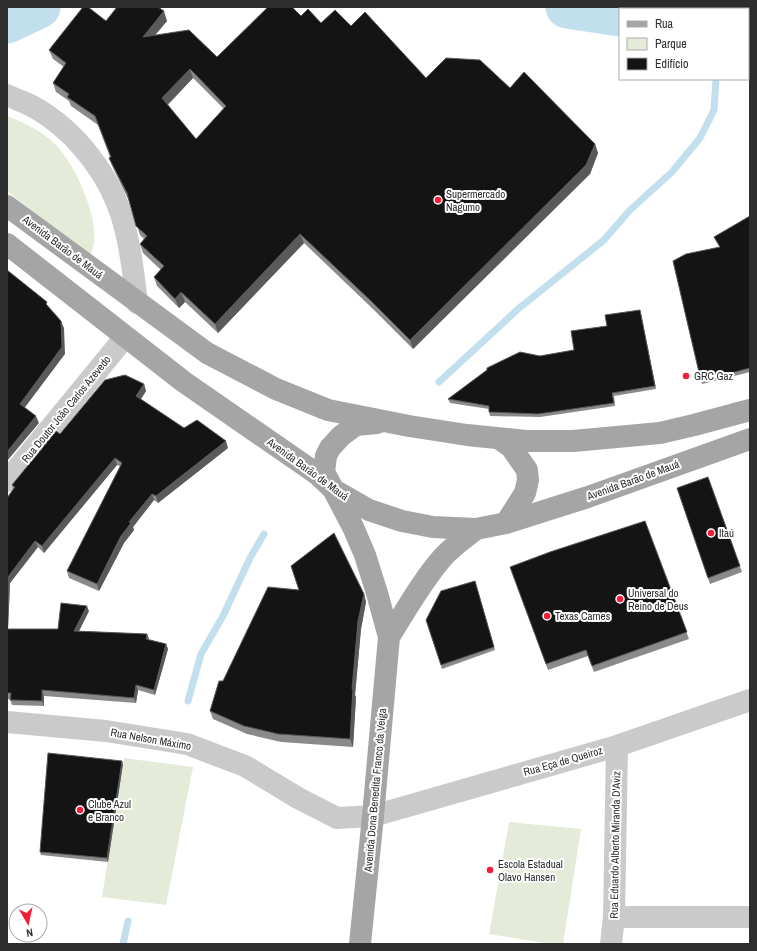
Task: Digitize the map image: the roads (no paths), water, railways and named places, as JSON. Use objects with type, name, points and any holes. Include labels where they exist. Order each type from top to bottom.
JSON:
[{"type":"main road","name":"Avenida Barão de Mauá","points":[[7,206],[206,353],[276,389],[328,410],[434,431],[526,441],[573,441],[660,433],[750,410]]},
{"type":"main road","name":"Avenida Barão de Mauá","points":[[7,244],[184,382],[317,474],[334,490],[369,510],[402,521],[433,527],[476,529],[506,523],[588,497],[750,440]]},
{"type":"main road","points":[[384,422],[356,425],[341,436],[330,448],[326,456],[324,472],[353,528],[365,556],[378,593],[389,637]]},
{"type":"main road","points":[[498,438],[512,447],[527,470],[528,480],[526,493],[506,523]]},
{"type":"main road","points":[[389,637],[426,578],[444,556],[476,529]]},
{"type":"main road","name":"Avenida Dona Benedita Franco da Veiga","points":[[360,944],[389,637]]},
{"type":"street","points":[[7,95],[33,106],[79,142],[109,184],[124,224],[133,269],[137,303]]},
{"type":"street","name":"Rua Doutor João Carlos Azevedo","points":[[7,481],[125,337]]},
{"type":"street","name":"Rua Eça de Queiroz","points":[[373,816],[617,746],[750,700]]},
{"type":"street","name":"Rua Nelson Máximo","points":[[7,722],[106,731],[187,744],[245,766],[298,798],[337,818],[373,816]]},
{"type":"street","name":"Rua Eduardo Alberto Miranda D'Aviz","points":[[611,944],[614,917],[617,746]]},
{"type":"street","points":[[614,917],[750,917]]},
{"type":"waterway","points":[[7,22],[39,7]]},
{"type":"waterway","points":[[567,7],[619,15]]},
{"type":"waterway","points":[[439,382],[518,309],[604,240],[630,210],[672,172],[700,138],[714,110],[716,80]]},
{"type":"waterway","points":[[188,701],[201,654],[223,616],[250,558],[264,534]]},
{"type":"waterway","points":[[123,944],[128,921]]},
{"type":"place","name":"Supermercado Nagumo","points":[[438,200]]},
{"type":"place","name":"GRC Gaz","points":[[686,376]]},
{"type":"place","name":"Itaú","points":[[711,533]]},
{"type":"place","name":"Universal do Reino de Deus","points":[[620,599]]},
{"type":"place","name":"Texas Carnes","points":[[547,616]]},
{"type":"place","name":"Clube Azul e Branco","points":[[80,810]]},
{"type":"place","name":"Escola Estadual Olavo Hansen","points":[[490,870]]}]
